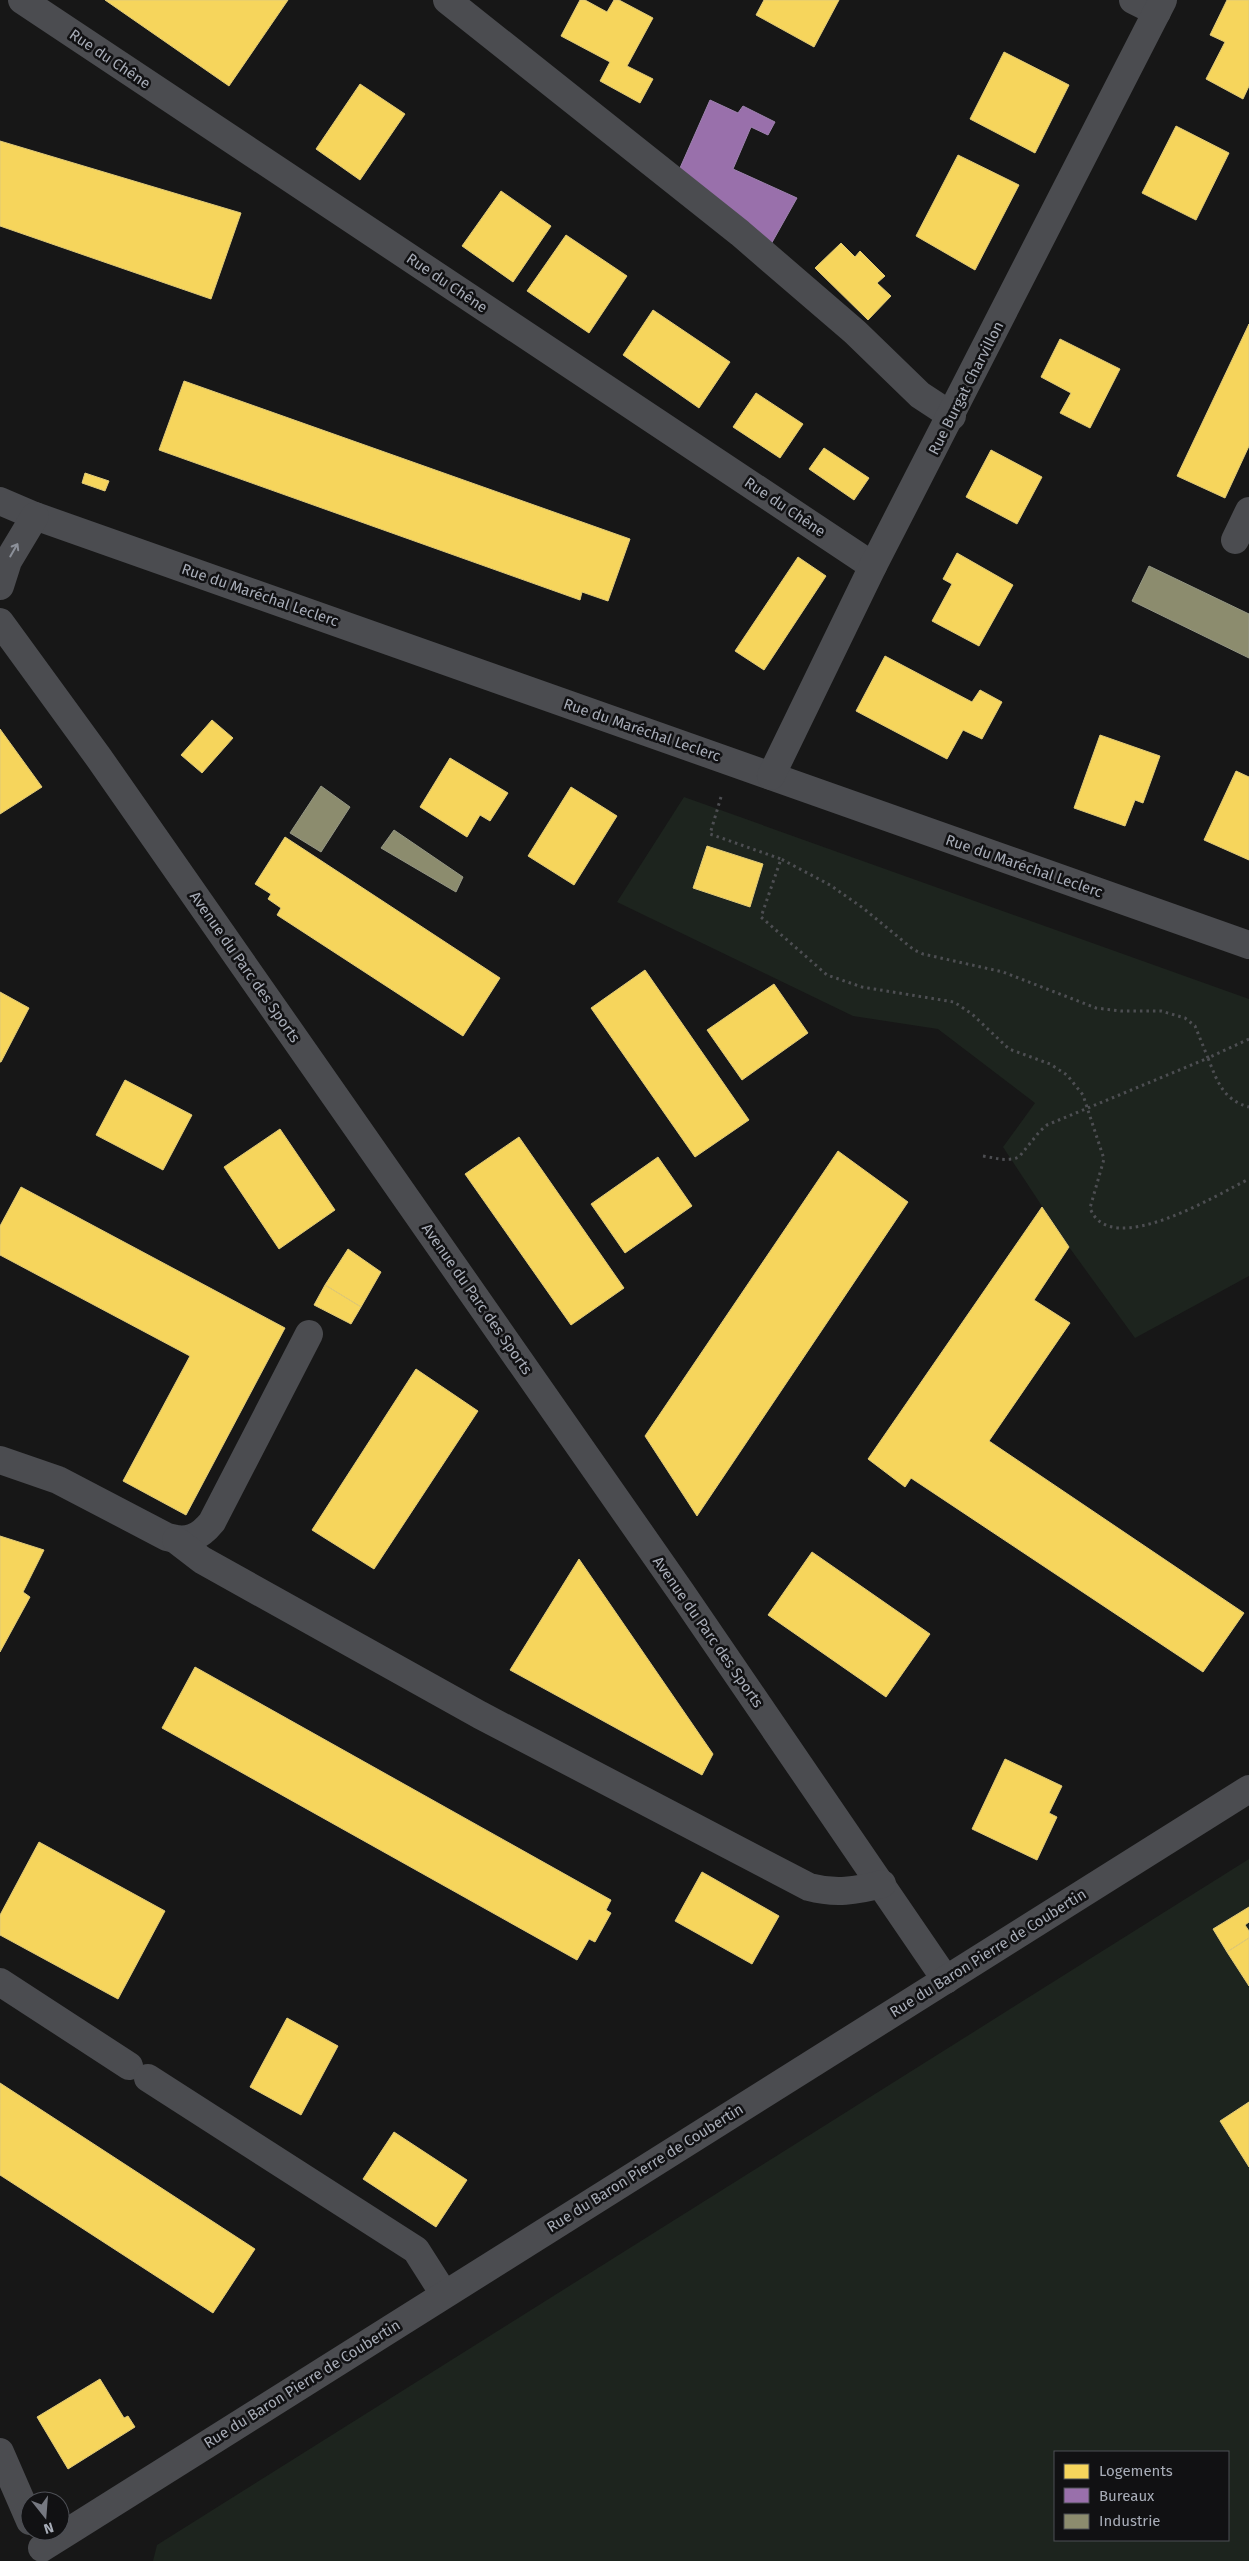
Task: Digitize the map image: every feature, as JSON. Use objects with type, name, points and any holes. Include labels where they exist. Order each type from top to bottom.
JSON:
[{"type":"street","name":"Rue du Chêne","points":[[22,0],[873,566]]},
{"type":"street","points":[[447,0],[740,233],[855,332],[920,395],[952,416]]},
{"type":"street","name":"Rue Burgat Charvillon","points":[[771,776],[873,566],[952,416],[1151,4]]},
{"type":"street","points":[[0,501],[35,516],[8,560],[0,586]]},
{"type":"street","points":[[1235,540],[1249,511]]},
{"type":"street","name":"Rue du Maréchal Leclerc","points":[[35,516],[1249,945]]},
{"type":"street","name":"Avenue du Parc des Sports","points":[[0,618],[105,766],[882,1884],[946,1980]]},
{"type":"street","points":[[176,1540],[194,1539],[212,1522],[308,1334]]},
{"type":"street","points":[[0,1460],[58,1480],[176,1540],[202,1560],[480,1715],[809,1887],[832,1892],[848,1892],[882,1884]]},
{"type":"street","name":"Rue du Baron Pierre de Coubertin","points":[[42,2547],[1249,1789]]},
{"type":"street","points":[[0,1982],[416,2250],[444,2294]]},
{"type":"street","points":[[0,2452],[20,2498]]},
{"type":"path","points":[[732,762],[710,834],[781,859],[830,885],[863,908],[914,950],[923,954],[1003,972],[1096,1008],[1121,1011],[1161,1010],[1184,1018],[1195,1026],[1219,1086],[1228,1098],[1249,1107]]},
{"type":"path","points":[[781,859],[761,918],[818,969],[838,980],[862,987],[954,1002],[972,1014],[1009,1048],[1050,1064],[1067,1075],[1080,1088],[1089,1109],[1104,1159],[1090,1208],[1092,1215],[1102,1223],[1112,1227],[1143,1227],[1160,1222],[1249,1179]]},
{"type":"path","points":[[983,1156],[1007,1160],[1019,1157],[1040,1130],[1047,1125],[1089,1109],[1249,1039]]},
{"type":"shaded area","points":[[684,797],[1249,999],[1249,1276],[1135,1338],[1069,1247],[1003,1147],[1035,1103],[938,1029],[853,1016],[617,902]]},
{"type":"shaded area","points":[[1249,1859],[1249,2561],[153,2561],[157,2545]]},
{"type":"building: Logements","points":[[105,0],[288,0],[229,86]]},
{"type":"building: Logements","points":[[580,0],[585,0],[607,12],[614,0],[619,0],[653,18],[627,66],[653,79],[640,103],[600,81],[610,62],[561,36]]},
{"type":"building: Logements","points":[[764,0],[839,0],[814,47],[756,15]]},
{"type":"building: Logements","points":[[1227,0],[1249,0],[1249,86],[1243,99],[1206,79],[1225,42],[1210,35]]},
{"type":"building: Logements","points":[[1004,52],[1069,85],[1035,153],[970,119]]},
{"type":"building: Logements","points":[[360,84],[405,114],[360,180],[316,149]]},
{"type":"building: Logements","points":[[1176,126],[1229,153],[1196,220],[1142,193]]},
{"type":"building: Logements","points":[[0,141],[241,213],[211,299],[0,226]]},
{"type":"building: Logements","points":[[958,155],[1019,185],[975,270],[916,236]]},
{"type":"building: Logements","points":[[501,191],[551,226],[513,282],[462,246]]},
{"type":"building: Logements","points":[[566,235],[627,276],[589,333],[527,291]]},
{"type":"building: Logements","points":[[841,243],[855,257],[860,251],[885,276],[877,283],[891,296],[868,320],[815,268]]},
{"type":"building: Logements","points":[[653,310],[730,362],[699,408],[623,355]]},
{"type":"building: Logements","points":[[1249,324],[1249,446],[1225,498],[1177,476]]},
{"type":"building: Logements","points":[[1060,339],[1120,369],[1090,428],[1060,413],[1071,393],[1041,377]]},
{"type":"building: Logements","points":[[184,381],[630,539],[608,601],[582,592],[580,600],[159,450]]},
{"type":"building: Logements","points":[[756,393],[803,424],[780,458],[733,427]]},
{"type":"building: Logements","points":[[824,448],[869,478],[854,500],[809,469]]},
{"type":"building: Logements","points":[[991,450],[1042,477],[1017,524],[966,497]]},
{"type":"building: Logements","points":[[85,473],[109,481],[105,491],[82,483]]},
{"type":"building: Logements","points":[[957,553],[1013,585],[979,646],[932,621],[952,584],[943,579]]},
{"type":"building: Logements","points":[[798,557],[826,576],[764,670],[735,651]]},
{"type":"building: Logements","points":[[885,656],[972,702],[980,690],[1002,702],[982,739],[963,730],[947,759],[856,711]]},
{"type":"building: Logements","points":[[212,720],[233,738],[202,773],[181,755]]},
{"type":"building: Logements","points":[[0,729],[42,787],[0,814]]},
{"type":"building: Logements","points":[[1100,735],[1160,756],[1143,803],[1135,800],[1125,826],[1074,808]]},
{"type":"building: Logements","points":[[450,758],[508,793],[490,821],[480,815],[467,837],[420,807]]},
{"type":"building: Logements","points":[[1236,771],[1249,777],[1249,860],[1204,840]]},
{"type":"building: Logements","points":[[571,787],[617,816],[574,885],[528,856]]},
{"type":"building: Logements","points":[[285,837],[500,978],[463,1036],[277,915],[281,908],[268,899],[271,894],[255,884]]},
{"type":"building: Logements","points":[[707,846],[763,864],[750,907],[693,888]]},
{"type":"building: Logements","points":[[645,970],[749,1120],[695,1157],[591,1008]]},
{"type":"building: Logements","points":[[774,984],[808,1033],[742,1080],[707,1030]]},
{"type":"building: Logements","points":[[0,992],[29,1008],[1,1062],[0,1062]]},
{"type":"building: Logements","points":[[125,1080],[192,1115],[163,1170],[96,1135]]},
{"type":"building: Logements","points":[[280,1129],[335,1210],[279,1249],[224,1167]]},
{"type":"building: Logements","points":[[519,1137],[624,1288],[571,1325],[465,1174]]},
{"type":"building: Logements","points":[[838,1151],[908,1202],[697,1516],[645,1436]]},
{"type":"building: Logements","points":[[658,1157],[692,1206],[625,1253],[591,1204]]},
{"type":"building: Logements","points":[[21,1187],[285,1328],[186,1515],[123,1481],[190,1356],[0,1255],[0,1226]]},
{"type":"building: Logements","points":[[1042,1207],[1069,1247],[1034,1300],[1070,1323],[989,1441],[1244,1613],[1203,1672],[911,1478],[905,1487],[868,1459]]},
{"type":"building: Logements","points":[[348,1249],[381,1272],[361,1307],[325,1285]]},
{"type":"building: Logements","points":[[325,1285],[361,1307],[351,1324],[314,1305]]},
{"type":"building: Logements","points":[[416,1369],[478,1411],[374,1569],[312,1530]]},
{"type":"building: Logements","points":[[0,1536],[44,1550],[23,1592],[30,1597],[0,1652]]},
{"type":"building: Logements","points":[[812,1552],[930,1634],[886,1697],[768,1615]]},
{"type":"building: Logements","points":[[579,1559],[713,1754],[702,1775],[510,1670]]},
{"type":"building: Logements","points":[[195,1667],[611,1900],[606,1910],[611,1913],[595,1942],[589,1939],[577,1960],[162,1728]]},
{"type":"building: Logements","points":[[1005,1759],[1062,1786],[1049,1813],[1057,1817],[1037,1860],[972,1829]]},
{"type":"building: Logements","points":[[39,1842],[165,1911],[118,1999],[0,1935],[0,1915]]},
{"type":"building: Logements","points":[[702,1872],[779,1916],[752,1964],[675,1921]]},
{"type":"building: Logements","points":[[1249,1907],[1249,1922],[1245,1925],[1249,1931],[1249,1938],[1227,1952],[1213,1929]]},
{"type":"building: Logements","points":[[1249,1938],[1249,1986],[1227,1952]]},
{"type":"building: Logements","points":[[287,2018],[338,2046],[301,2115],[250,2087]]},
{"type":"building: Logements","points":[[0,2083],[255,2249],[213,2313],[0,2175]]},
{"type":"building: Logements","points":[[1249,2102],[1249,2167],[1220,2121]]},
{"type":"building: Logements","points":[[394,2132],[467,2180],[436,2227],[363,2179]]},
{"type":"building: Logements","points":[[100,2379],[124,2418],[128,2416],[135,2427],[68,2469],[37,2417]]},
{"type":"building: Bureaux","points":[[710,100],[738,113],[743,106],[775,122],[768,135],[751,127],[733,169],[797,198],[770,246],[676,177]]},
{"type":"building: Industrie","points":[[1149,566],[1249,614],[1249,658],[1132,601]]},
{"type":"building: Industrie","points":[[321,786],[350,807],[321,852],[290,833]]},
{"type":"building: Industrie","points":[[394,830],[463,877],[456,892],[381,848]]}]
